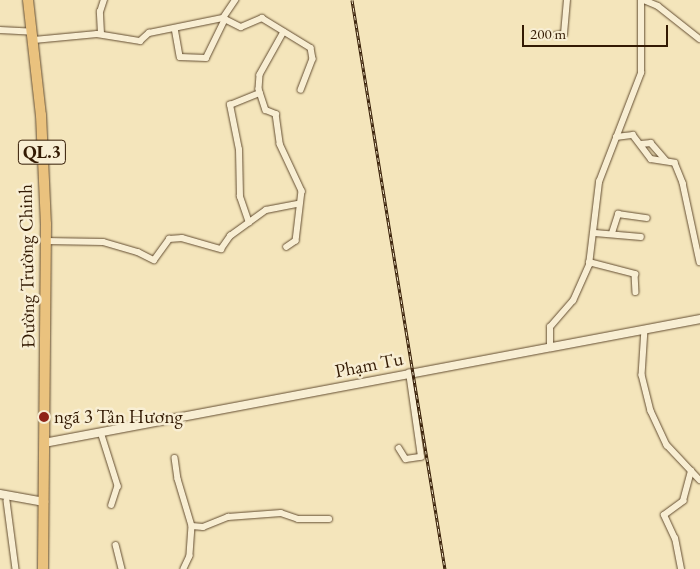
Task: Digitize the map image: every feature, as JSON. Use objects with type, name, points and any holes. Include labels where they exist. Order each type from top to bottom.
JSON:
[{"type":"highway","name":"Đường Trường Chinh","points":[[28,0],[33,36],[46,241],[44,442]]},
{"type":"highway","name":"QL.3","points":[[43,569],[44,442]]},
{"type":"street","points":[[101,34],[100,12],[104,0]]},
{"type":"street","points":[[175,28],[180,57],[206,58],[224,18],[235,0]]},
{"type":"street","points":[[556,35],[564,34],[567,0]]},
{"type":"street","points":[[550,346],[551,324],[573,301],[589,262],[599,182],[641,72],[642,0],[658,6],[700,39]]},
{"type":"street","points":[[0,30],[33,36],[101,34],[138,42],[149,33],[224,18],[241,27],[262,18],[311,48],[313,59],[301,90]]},
{"type":"street","points":[[284,32],[260,75],[260,93],[266,110],[277,116],[280,144],[301,186],[296,241],[286,247]]},
{"type":"street","points":[[249,223],[240,197],[239,150],[230,105],[260,93]]},
{"type":"street","points":[[616,137],[633,135],[651,159],[666,160],[674,163],[683,182],[700,262]]},
{"type":"street","points":[[640,144],[651,143],[666,160]]},
{"type":"street","points":[[46,241],[103,242],[138,252],[154,260],[169,239],[182,238],[221,249],[230,236],[266,210],[298,204]]},
{"type":"street","points":[[612,233],[618,214],[647,218]]},
{"type":"street","points":[[594,233],[612,233],[641,237]]},
{"type":"street","points":[[589,262],[635,274],[636,292]]},
{"type":"street","name":"Phạm Tu","points":[[44,442],[700,319]]},
{"type":"street","points":[[645,329],[642,375],[652,411],[667,445],[700,480]]},
{"type":"street","points":[[399,448],[406,459],[421,457],[409,373]]},
{"type":"street","points":[[101,432],[117,481],[118,491],[112,505]]},
{"type":"street","points":[[175,458],[178,479],[192,526],[190,556],[184,569]]},
{"type":"street","points":[[681,569],[674,539],[664,515],[683,501],[691,471]]},
{"type":"street","points":[[0,494],[9,499],[44,502]]},
{"type":"street","points":[[0,507],[9,499]]},
{"type":"street","points":[[9,499],[16,569]]},
{"type":"street","points":[[192,526],[207,526],[228,517],[282,513],[298,519],[329,519]]},
{"type":"street","points":[[116,544],[122,569]]},
{"type":"railway","points":[[352,0],[445,569]]},
{"type":"place","name":"ngã 3 Tân Hương","points":[[44,417]]}]
